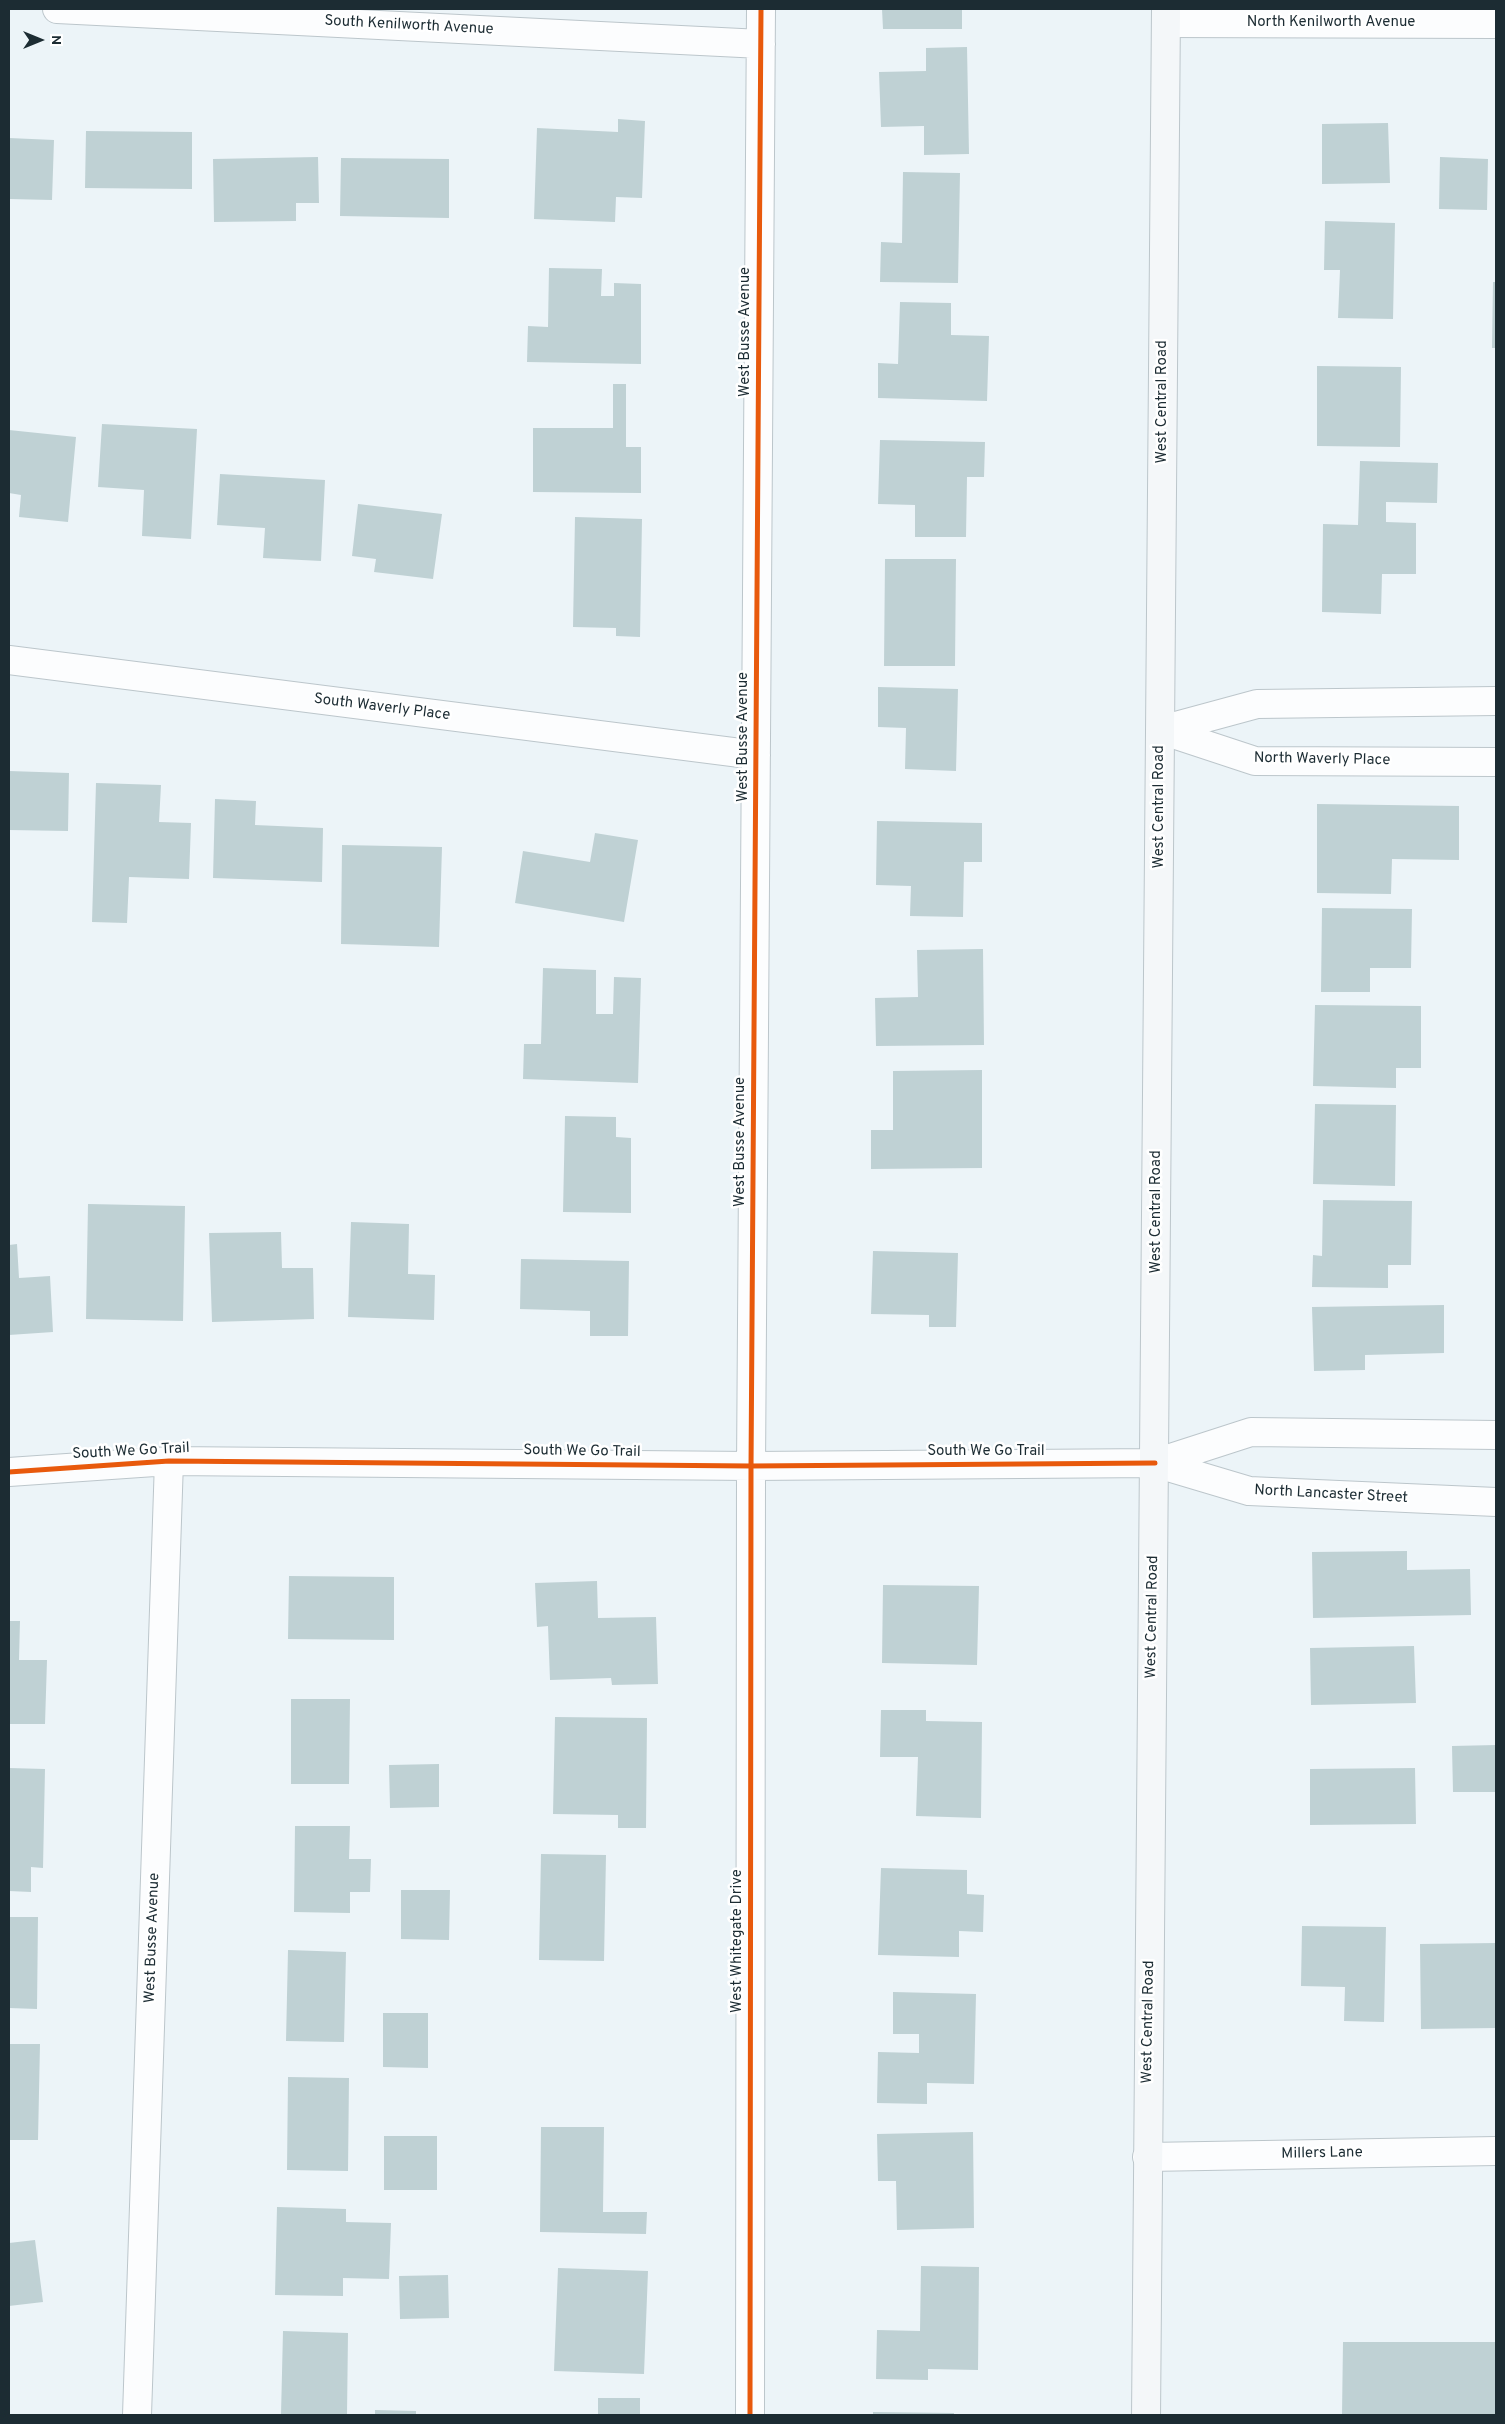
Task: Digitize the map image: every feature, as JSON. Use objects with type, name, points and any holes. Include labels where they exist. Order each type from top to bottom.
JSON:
[{"type":"main road","name":"West Central Road","points":[[1146,2415],[1166,16]]},
{"type":"street","name":"South Kenilworth Avenue","points":[[57,9],[761,44]]},
{"type":"street","name":"West Busse Avenue","points":[[751,1466],[761,9]]},
{"type":"street","name":"North Kenilworth Avenue","points":[[1166,16],[1496,24]]},
{"type":"street","name":"South Waverly Place","points":[[9,660],[756,755]]},
{"type":"street","points":[[1161,730],[1257,704],[1496,701]]},
{"type":"street","name":"North Waverly Place","points":[[1161,730],[1255,761],[1496,762]]},
{"type":"street","points":[[1155,1463],[1251,1432],[1496,1435]]},
{"type":"street","name":"West Busse Avenue","points":[[136,2415],[169,1460]]},
{"type":"street","name":"South We Go Trail","points":[[9,1472],[169,1460],[751,1466],[1155,1463]]},
{"type":"street","name":"North Lancaster Street","points":[[1155,1463],[1249,1492],[1496,1502]]},
{"type":"street","name":"West Whitegate Drive","points":[[750,2415],[751,1466]]},
{"type":"street","name":"Millers Lane","points":[[1147,2157],[1496,2151]]},
{"type":"building","points":[[882,9],[962,9],[962,29],[883,29]]},
{"type":"building","points":[[967,47],[969,154],[924,155],[924,126],[881,127],[879,72],[926,71],[926,48]]},
{"type":"building","points":[[618,119],[645,121],[642,198],[616,197],[615,222],[534,219],[537,128],[618,132]]},
{"type":"building","points":[[1388,123],[1390,183],[1322,184],[1322,124]]},
{"type":"building","points":[[86,131],[192,132],[192,189],[85,188]]},
{"type":"building","points":[[9,138],[54,140],[52,200],[9,199]]},
{"type":"building","points":[[318,157],[319,203],[296,203],[296,221],[214,222],[213,159]]},
{"type":"building","points":[[1440,157],[1488,159],[1487,210],[1439,209]]},
{"type":"building","points":[[341,158],[449,159],[449,218],[340,216]]},
{"type":"building","points":[[903,172],[960,173],[958,283],[880,282],[881,242],[902,243]]},
{"type":"building","points":[[1325,221],[1395,223],[1393,319],[1338,318],[1340,270],[1324,270]]},
{"type":"building","points":[[549,268],[602,269],[601,296],[614,296],[614,283],[641,284],[641,364],[527,362],[528,326],[548,327]]},
{"type":"building","points":[[1493,282],[1496,282],[1496,348],[1492,348]]},
{"type":"building","points":[[900,302],[951,303],[951,335],[989,336],[987,401],[878,398],[878,363],[898,364]]},
{"type":"building","points":[[1317,366],[1401,367],[1400,447],[1317,446]]},
{"type":"building","points":[[613,384],[626,384],[626,447],[641,447],[641,493],[533,492],[533,428],[613,428]]},
{"type":"building","points":[[102,424],[197,429],[191,539],[142,536],[144,490],[98,487]]},
{"type":"building","points":[[9,430],[76,437],[68,522],[19,517],[21,495],[9,493]]},
{"type":"building","points":[[880,440],[985,442],[984,477],[967,477],[966,537],[915,537],[915,505],[878,504]]},
{"type":"building","points":[[1360,461],[1438,463],[1437,503],[1386,502],[1386,522],[1416,523],[1416,574],[1382,574],[1381,614],[1322,612],[1323,524],[1358,525]]},
{"type":"building","points":[[220,474],[325,480],[321,561],[263,558],[265,528],[217,525]]},
{"type":"building","points":[[358,504],[442,514],[433,579],[374,572],[376,559],[352,556]]},
{"type":"building","points":[[575,517],[642,519],[640,637],[616,636],[616,628],[573,627]]},
{"type":"building","points":[[885,559],[956,559],[955,666],[884,666]]},
{"type":"building","points":[[878,687],[958,689],[956,771],[905,769],[906,728],[878,727]]},
{"type":"building","points":[[9,771],[69,773],[68,831],[9,830]]},
{"type":"building","points":[[96,783],[161,785],[159,822],[191,823],[189,879],[129,877],[127,923],[92,922]]},
{"type":"building","points":[[215,799],[256,801],[255,825],[323,828],[322,882],[213,878]]},
{"type":"building","points":[[1317,804],[1459,806],[1459,860],[1392,859],[1391,894],[1317,893]]},
{"type":"building","points":[[877,821],[982,823],[982,862],[964,862],[963,917],[910,916],[911,886],[876,885]]},
{"type":"building","points":[[595,833],[638,840],[624,922],[515,903],[523,851],[590,862]]},
{"type":"building","points":[[342,845],[442,847],[439,947],[341,944]]},
{"type":"building","points":[[1322,908],[1412,909],[1411,968],[1370,968],[1370,992],[1321,992]]},
{"type":"building","points":[[983,949],[984,1045],[876,1046],[875,998],[918,997],[917,950]]},
{"type":"building","points":[[543,968],[596,970],[596,1014],[613,1014],[614,977],[641,978],[638,1083],[523,1079],[524,1044],[541,1044]]},
{"type":"building","points":[[1315,1005],[1421,1006],[1421,1068],[1396,1068],[1396,1088],[1313,1086]]},
{"type":"building","points":[[982,1070],[982,1168],[871,1169],[871,1130],[893,1130],[893,1071]]},
{"type":"building","points":[[1315,1104],[1396,1105],[1395,1186],[1313,1184]]},
{"type":"building","points":[[565,1116],[616,1117],[616,1137],[631,1138],[631,1213],[563,1212]]},
{"type":"building","points":[[1323,1200],[1412,1201],[1411,1265],[1388,1265],[1388,1288],[1312,1287],[1313,1255],[1322,1256]]},
{"type":"building","points":[[88,1204],[185,1206],[183,1321],[86,1319]]},
{"type":"building","points":[[351,1222],[409,1224],[408,1274],[435,1275],[434,1320],[348,1317]]},
{"type":"building","points":[[281,1232],[282,1268],[313,1268],[314,1319],[212,1322],[209,1233]]},
{"type":"building","points":[[17,1244],[19,1278],[50,1276],[53,1332],[9,1335],[9,1245]]},
{"type":"building","points":[[873,1251],[958,1253],[956,1327],[929,1327],[929,1315],[871,1314]]},
{"type":"building","points":[[521,1259],[629,1261],[628,1336],[590,1336],[590,1311],[520,1309]]},
{"type":"building","points":[[1444,1305],[1444,1353],[1365,1355],[1365,1370],[1314,1371],[1312,1307]]},
{"type":"building","points":[[1407,1551],[1407,1570],[1470,1569],[1471,1615],[1313,1618],[1312,1552]]},
{"type":"building","points":[[289,1576],[394,1577],[394,1640],[288,1639]]},
{"type":"building","points":[[597,1581],[598,1618],[656,1617],[658,1684],[612,1685],[611,1678],[550,1680],[548,1626],[537,1627],[535,1583]]},
{"type":"building","points":[[883,1585],[979,1586],[977,1665],[882,1663]]},
{"type":"building","points":[[9,1621],[20,1621],[19,1660],[47,1660],[45,1724],[9,1724]]},
{"type":"building","points":[[1414,1646],[1416,1703],[1311,1705],[1310,1648]]},
{"type":"building","points":[[291,1699],[350,1699],[349,1784],[291,1784]]},
{"type":"building","points":[[881,1710],[926,1710],[926,1721],[982,1722],[981,1818],[916,1816],[918,1757],[880,1757]]},
{"type":"building","points":[[555,1717],[647,1718],[646,1828],[618,1828],[618,1815],[553,1814]]},
{"type":"building","points":[[1496,1745],[1496,1792],[1453,1792],[1452,1746]]},
{"type":"building","points":[[439,1764],[439,1807],[390,1808],[389,1765]]},
{"type":"building","points":[[9,1768],[45,1769],[43,1868],[31,1867],[31,1892],[9,1891]]},
{"type":"building","points":[[1415,1768],[1416,1824],[1310,1825],[1310,1769]]},
{"type":"building","points":[[295,1826],[350,1826],[349,1859],[371,1859],[370,1892],[350,1892],[350,1913],[294,1912]]},
{"type":"building","points":[[541,1854],[606,1855],[604,1961],[539,1960]]},
{"type":"building","points":[[881,1868],[967,1870],[967,1894],[984,1895],[983,1932],[959,1931],[959,1957],[878,1955]]},
{"type":"building","points":[[401,1890],[450,1890],[449,1940],[401,1939]]},
{"type":"building","points":[[9,1917],[38,1917],[37,2009],[9,2008]]},
{"type":"building","points":[[1302,1926],[1386,1927],[1384,2022],[1344,2021],[1345,1987],[1301,1986]]},
{"type":"building","points":[[1496,1943],[1496,2028],[1421,2029],[1420,1944]]},
{"type":"building","points":[[288,1950],[346,1952],[344,2042],[286,2041]]},
{"type":"building","points":[[893,1992],[976,1994],[974,2084],[927,2083],[927,2104],[877,2103],[878,2052],[919,2053],[919,2034],[893,2034]]},
{"type":"building","points":[[383,2013],[428,2013],[428,2068],[383,2067]]},
{"type":"building","points":[[9,2044],[40,2044],[38,2140],[9,2140]]},
{"type":"building","points":[[288,2077],[349,2078],[348,2171],[287,2170]]},
{"type":"building","points":[[541,2127],[604,2127],[603,2212],[647,2212],[646,2234],[540,2232]]},
{"type":"building","points":[[973,2132],[974,2228],[897,2230],[896,2181],[878,2181],[877,2134]]},
{"type":"building","points":[[384,2136],[437,2136],[437,2190],[384,2190]]},
{"type":"building","points":[[277,2207],[346,2209],[346,2222],[391,2223],[389,2279],[343,2278],[343,2296],[275,2295]]},
{"type":"building","points":[[35,2240],[43,2302],[9,2306],[9,2243]]},
{"type":"building","points":[[921,2266],[979,2267],[978,2370],[928,2369],[928,2380],[876,2379],[877,2330],[920,2331]]},
{"type":"building","points":[[558,2268],[648,2271],[644,2374],[554,2371]]},
{"type":"building","points":[[448,2275],[449,2318],[400,2319],[399,2276]]},
{"type":"building","points":[[283,2331],[348,2333],[347,2415],[281,2415]]},
{"type":"building","points":[[1343,2342],[1496,2342],[1496,2415],[1342,2415]]},
{"type":"building","points":[[598,2398],[640,2398],[640,2415],[598,2415]]},
{"type":"building","points":[[375,2410],[416,2411],[416,2415],[375,2415]]},
{"type":"building","points":[[873,2412],[954,2413],[954,2415],[873,2415]]},
{"type":"cycle path","points":[[750,2415],[751,1466],[761,9]]},
{"type":"cycle path","points":[[9,1472],[169,1461],[751,1466],[1155,1463]]}]
